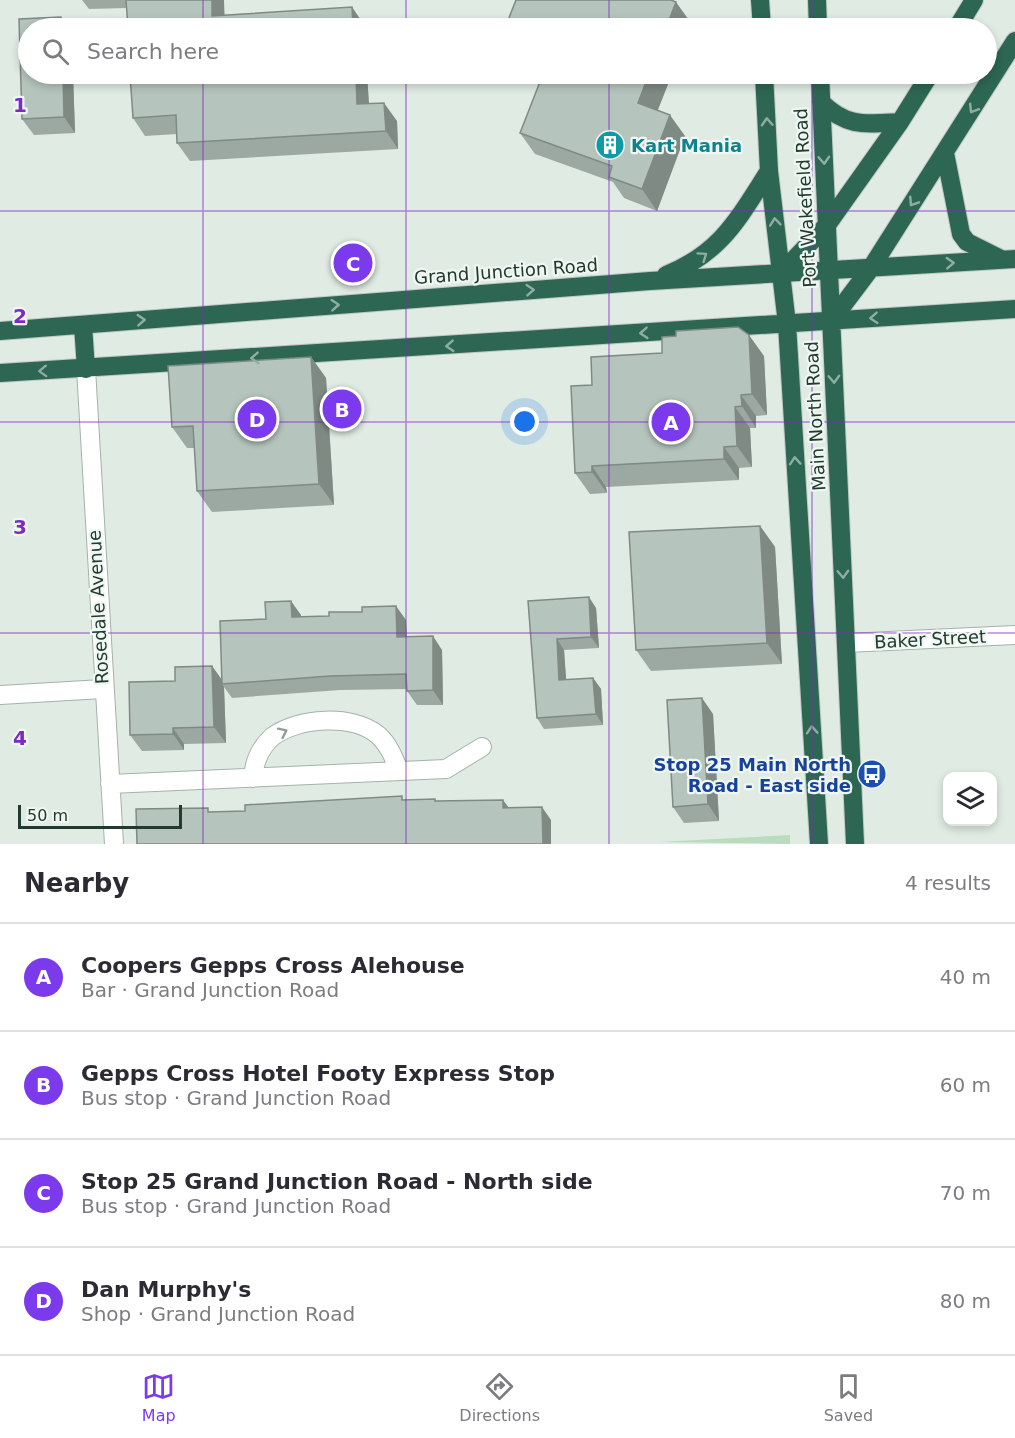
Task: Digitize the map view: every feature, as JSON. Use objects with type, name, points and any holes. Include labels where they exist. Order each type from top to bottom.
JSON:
[{"type":"highway","points":[[760,0],[761,18]]},
{"type":"highway","points":[[817,0],[818,18]]},
{"type":"highway","points":[[963,18],[974,0]]},
{"type":"highway","name":"Main North Road","points":[[997,70],[1015,41]]},
{"type":"highway","name":"Port Wakefield Road","points":[[765,84],[769,171],[787,324]]},
{"type":"highway","name":"Port Wakefield Road","points":[[820,84],[831,321]]},
{"type":"highway","points":[[781,273],[827,225],[900,122],[924,84]]},
{"type":"highway","name":"Main North Road","points":[[855,844],[831,321],[871,268],[988,84]]},
{"type":"highway","points":[[821,102],[833,114],[848,122],[900,122]]},
{"type":"highway","points":[[945,153],[961,234],[967,242],[1009,260]]},
{"type":"highway","points":[[650,281],[688,266],[716,246],[769,171]]},
{"type":"highway","name":"Grand Junction Road","points":[[0,331],[650,281],[1009,260]]},
{"type":"highway","points":[[0,373],[1015,309]]},
{"type":"highway","name":"Main North Road","points":[[787,324],[819,844]]},
{"type":"highway","points":[[82,325],[86,369]]},
{"type":"street","name":"Rosedale Avenue","points":[[86,369],[103,689],[114,844]]},
{"type":"street","name":"Baker Street","points":[[846,644],[1015,635]]},
{"type":"street","points":[[0,695],[103,689]]},
{"type":"street","points":[[253,778],[257,756],[272,738],[284,730],[316,723],[355,723],[368,728],[386,744],[399,771]]},
{"type":"street","points":[[110,784],[446,769],[482,747]]},
{"type":"green space","points":[[790,835],[790,844],[659,842]]},
{"type":"building","points":[[126,0],[212,0],[212,16],[352,7],[353,18],[127,18]]},
{"type":"building","points":[[516,0],[671,0],[676,2],[670,18],[509,18]]},
{"type":"building","points":[[21,84],[63,84],[64,117],[22,119]]},
{"type":"building","points":[[131,84],[356,84],[357,104],[384,103],[386,131],[177,143],[176,115],[133,118]]},
{"type":"building","name":"Kart Mania","points":[[539,84],[645,84],[638,103],[670,115],[642,189],[609,177],[612,166],[520,133]]},
{"type":"building","points":[[738,327],[749,335],[752,394],[741,395],[742,406],[735,407],[737,446],[724,447],[724,459],[592,466],[592,472],[575,473],[571,386],[592,385],[591,357],[662,353],[662,337],[676,336],[676,331]]},
{"type":"building","points":[[311,357],[319,484],[197,491],[193,426],[172,427],[168,366]]},
{"type":"building","points":[[760,526],[767,643],[636,650],[629,532]]},
{"type":"building","points":[[589,597],[591,637],[557,639],[559,680],[593,678],[596,714],[537,718],[528,601]]},
{"type":"building","points":[[291,601],[292,617],[329,616],[329,612],[362,612],[362,607],[396,606],[397,637],[433,636],[433,690],[407,691],[406,674],[330,676],[222,684],[220,621],[266,619],[265,602]]},
{"type":"building","points":[[212,666],[214,727],[173,728],[173,734],[130,735],[129,682],[175,681],[175,667]]},
{"type":"building","points":[[702,698],[708,804],[673,807],[667,700]]},
{"type":"building","points":[[402,796],[402,800],[503,800],[503,808],[542,807],[543,844],[137,844],[136,809],[208,808],[208,812],[245,811],[245,805]]},
{"type":"place","name":"Kart Mania","points":[[610,145]]},
{"type":"place","name":"Stop 25 Grand Junction Road - North side","points":[[353,263]]},
{"type":"place","name":"Gepps Cross Hotel Footy Express Stop","points":[[342,409]]},
{"type":"place","name":"Dan Murphy's","points":[[257,419]]},
{"type":"place","name":"Coopers Gepps Cross Alehouse","points":[[671,422]]},
{"type":"place","name":"Stop 25 Main North Road - East side","points":[[872,774]]}]
